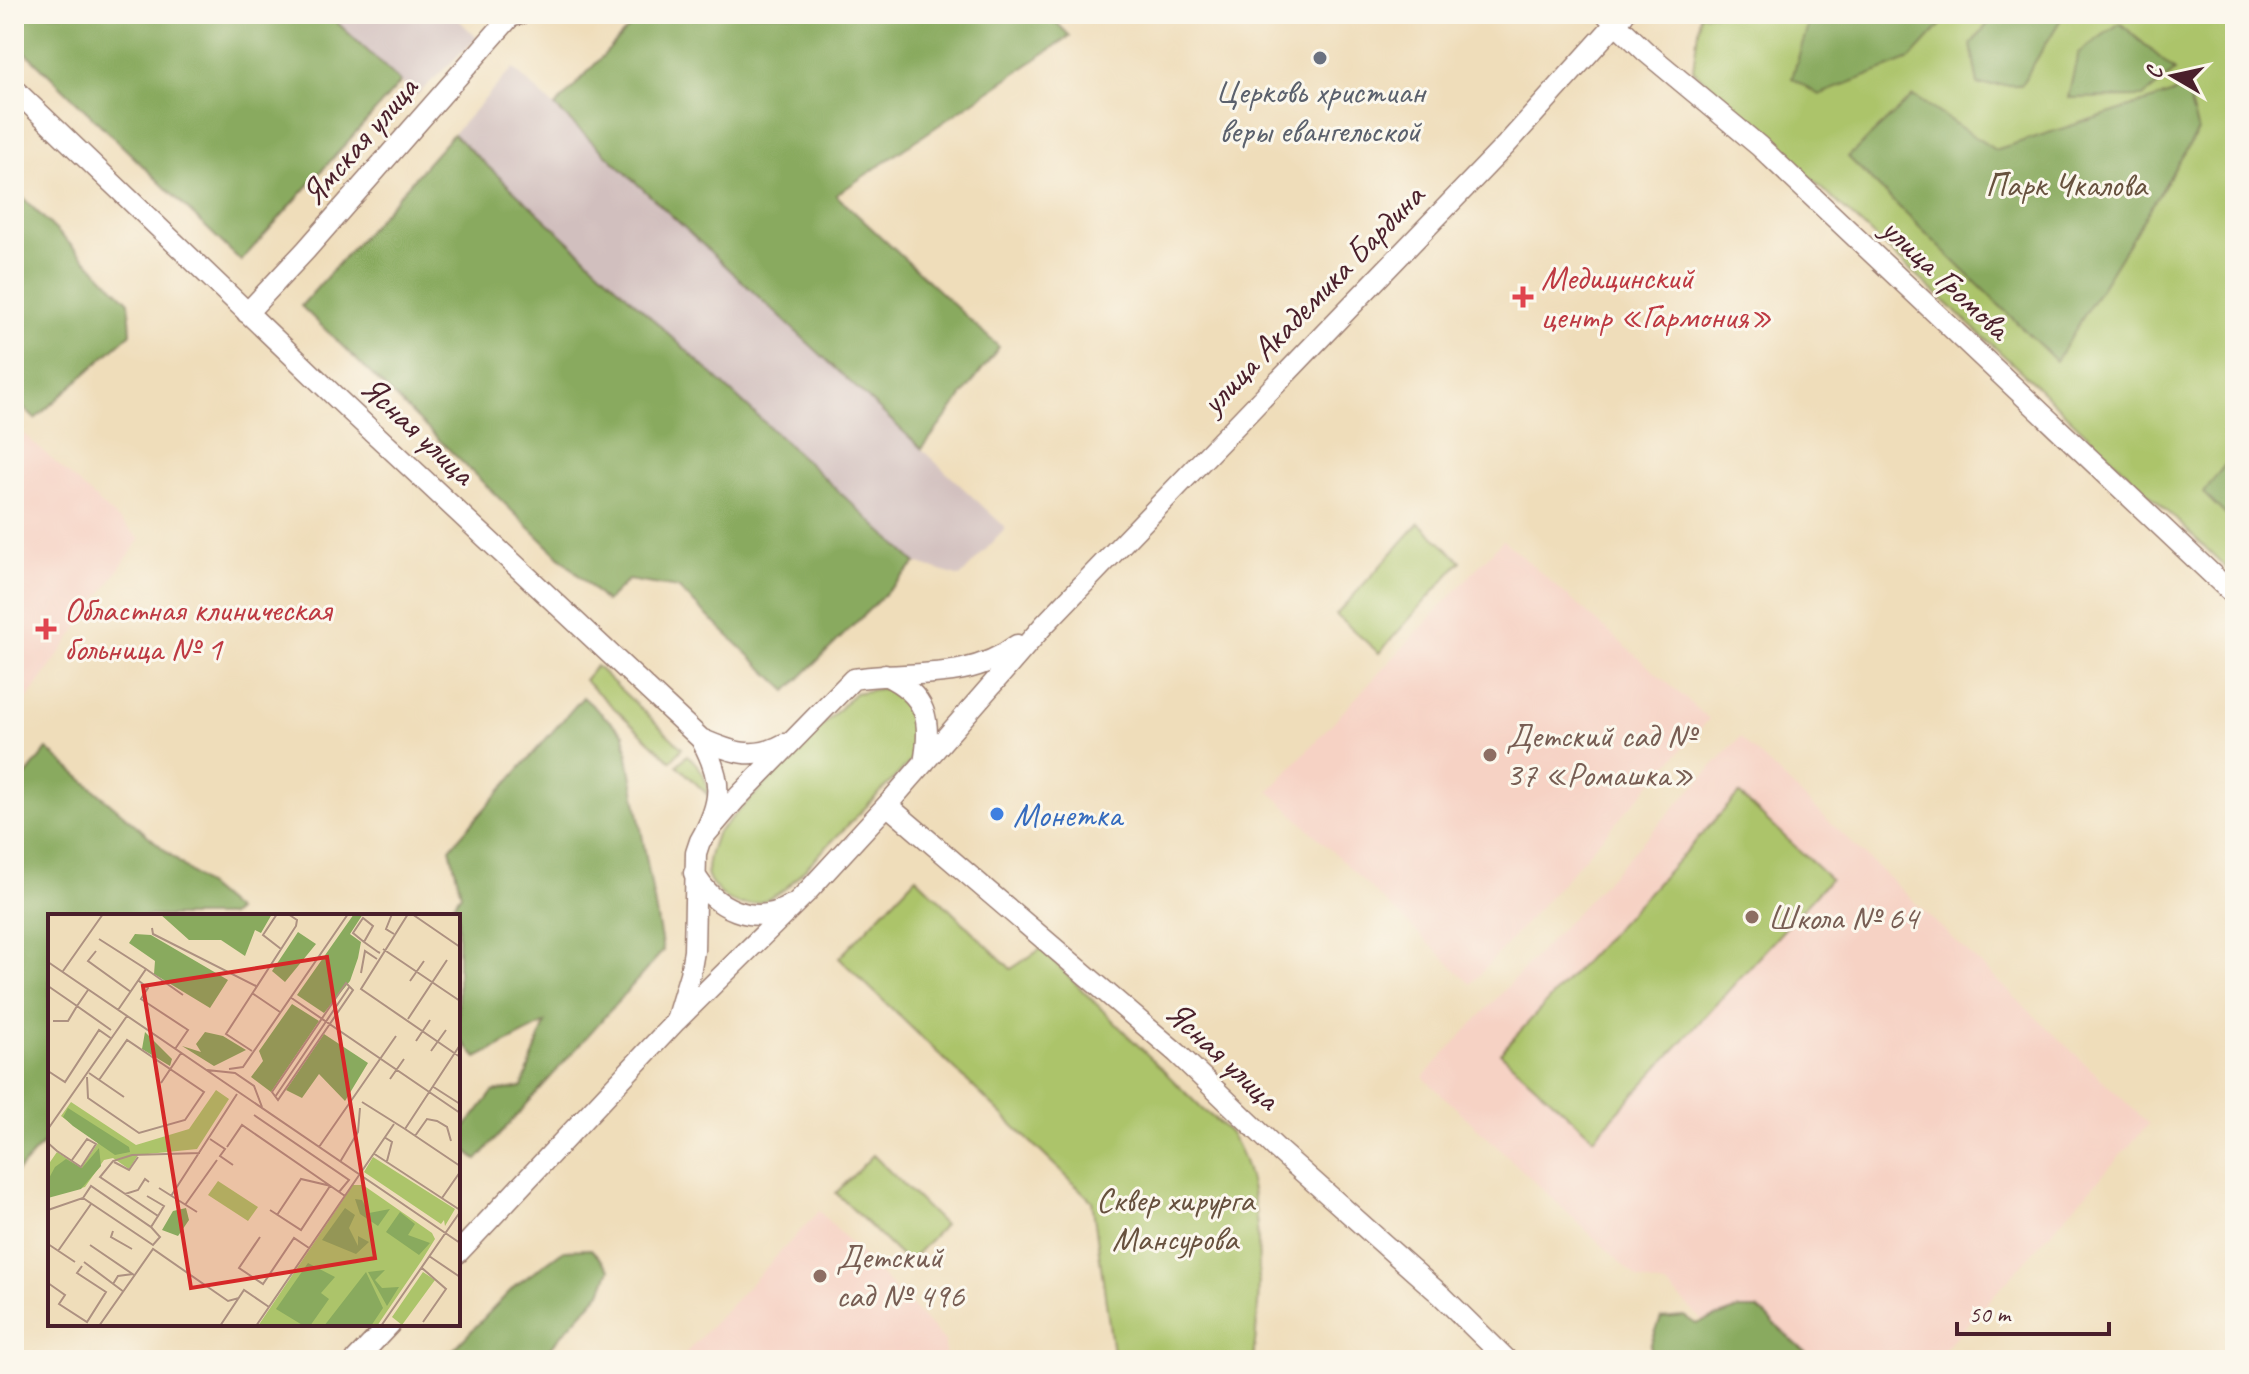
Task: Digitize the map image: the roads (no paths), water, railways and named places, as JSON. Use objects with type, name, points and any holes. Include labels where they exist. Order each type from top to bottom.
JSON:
[{"type":"street","name":"Ямская улица","points":[[247,313],[510,17],[520,14]]},
{"type":"street","name":"улица Громова","points":[[1615,17],[1646,52],[1759,146],[2235,596]]},
{"type":"street","name":"улица Академика Бардина","points":[[460,1251],[676,1021],[798,901],[924,764],[1044,625],[1506,145],[1615,17]]},
{"type":"street","name":"Ясная улица","points":[[14,89],[247,313],[701,739],[716,771],[717,807],[700,841]]},
{"type":"street","name":"улица Академика Бардина","points":[[676,1021],[694,951],[694,873],[700,841],[735,800],[853,679],[941,673],[983,665],[998,659],[1044,625]]},
{"type":"street","points":[[885,675],[900,682],[922,704],[929,723],[924,764]]},
{"type":"street","points":[[701,739],[739,754],[755,755],[771,751],[798,735]]},
{"type":"street","name":"Ясная улица","points":[[887,805],[1177,1053],[1277,1149],[1442,1296],[1507,1360]]},
{"type":"street","name":"улица Академика Бардина","points":[[694,873],[706,892],[735,912],[758,914],[782,911],[798,901]]},
{"type":"street","points":[[356,1360],[388,1326]]},
{"type":"place","name":"Церковь христиан веры евангельской","points":[[1320,58]]},
{"type":"place","name":"Медицинский центр «Гармония»","points":[[1523,297]]},
{"type":"place","name":"Областная клиническая больница № 1","points":[[46,629]]},
{"type":"place","name":"Детский сад № 37 «Ромашка»","points":[[1490,755]]},
{"type":"place","name":"Монетка","points":[[997,814]]},
{"type":"place","name":"Школа № 64","points":[[1752,917]]},
{"type":"place","name":"Детский сад № 496","points":[[820,1276]]},
{"type":"park label","name":"Парк Чкалова","points":[[2066,184]]},
{"type":"park label","name":"Сквер хирурга Мансурова","points":[[1175,1218]]}]
